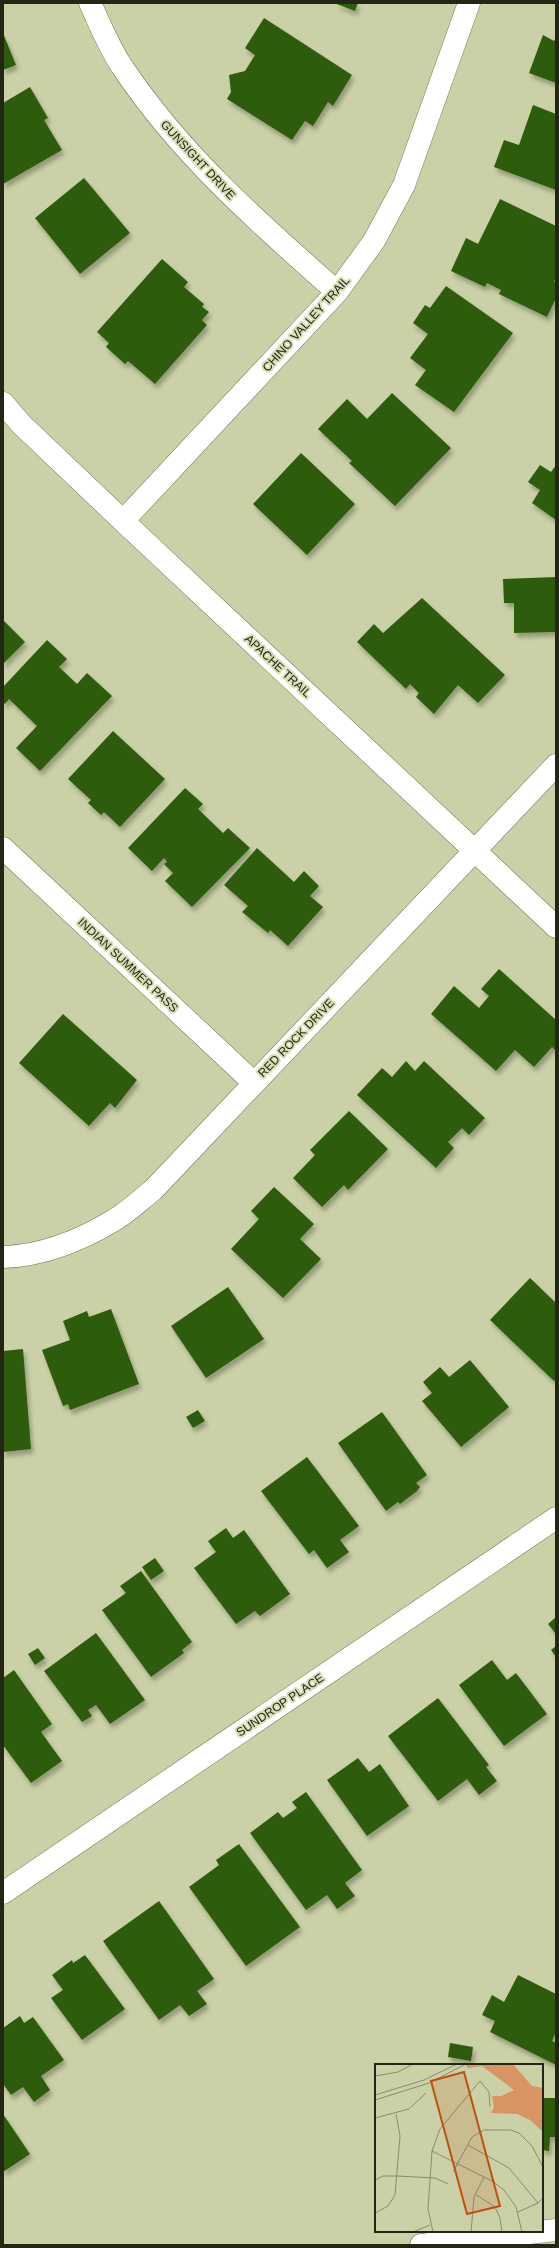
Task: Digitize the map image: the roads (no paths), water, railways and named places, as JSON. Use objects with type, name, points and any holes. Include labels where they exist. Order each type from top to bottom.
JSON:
[{"type":"street","name":"GUNSIGHT DRIVE","points":[[90,3],[122,67],[169,132],[244,209],[337,292]]},
{"type":"street","name":"CHINO VALLEY TRAIL","points":[[123,521],[337,292],[374,241],[404,185],[469,3]]},
{"type":"street","name":"APACHE TRAIL","points":[[3,403],[21,424],[123,521],[556,927]]},
{"type":"street","name":"RED ROCK DRIVE","points":[[3,1257],[39,1252],[89,1234],[112,1222],[153,1190],[253,1082],[476,852],[556,765]]},
{"type":"street","name":"INDIAN SUMMER PASS","points":[[3,848],[253,1082]]},
{"type":"street","name":"SUNDROP PLACE","points":[[3,1893],[556,1518]]},
{"type":"street","points":[[543,2231],[556,2230]]},
{"type":"street","points":[[421,2245],[538,2232]]}]
